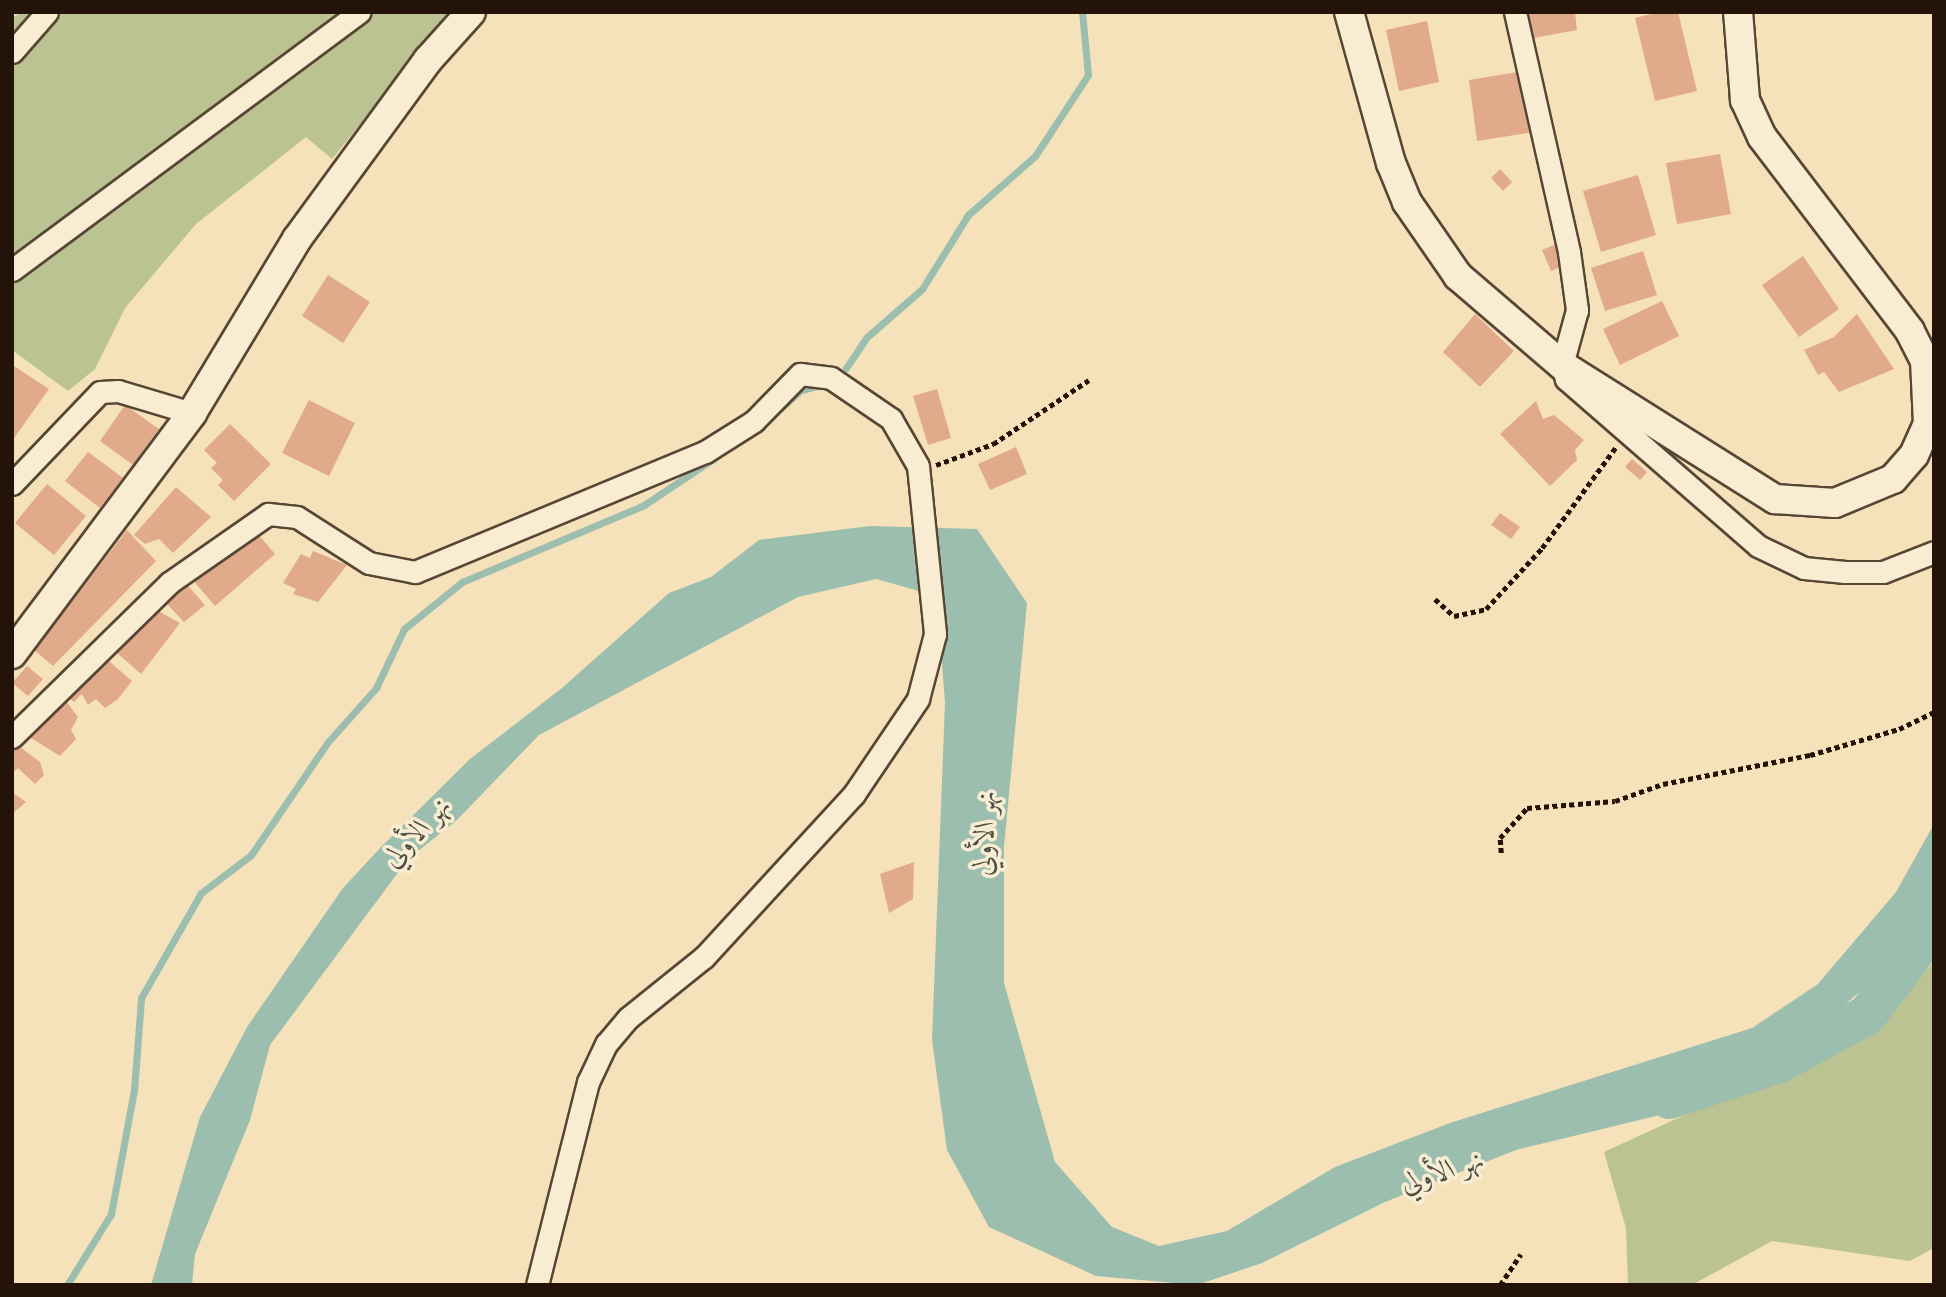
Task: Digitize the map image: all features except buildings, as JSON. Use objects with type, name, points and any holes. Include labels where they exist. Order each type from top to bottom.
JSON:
[{"type":"main road","points":[[12,654],[192,412],[297,239],[428,60],[471,12]]},
{"type":"main road","points":[[1349,12],[1407,202],[1458,276],[1562,365],[1775,499],[1835,503],[1893,479],[1914,455],[1928,424],[1925,361],[1910,331],[1762,137],[1745,100],[1738,12]]},
{"type":"street","points":[[12,52],[47,12]]},
{"type":"street","points":[[12,270],[360,12]]},
{"type":"street","points":[[1515,12],[1577,310],[1562,365],[1566,379],[1758,546],[1804,568],[1883,572],[1934,552]]},
{"type":"street","points":[[12,737],[169,583],[268,514],[297,517],[369,563],[415,572],[705,452],[754,421],[800,374],[831,378],[891,419],[918,466],[935,634],[918,699],[854,794],[704,957],[628,1018],[606,1044],[587,1082],[537,1285]]},
{"type":"street","points":[[12,484],[100,392],[118,391],[192,412]]},
{"type":"path","points":[[918,466],[993,444],[1090,380]]},
{"type":"path","points":[[1435,599],[1454,615],[1486,609],[1600,474],[1623,430]]},
{"type":"path","points":[[1501,853],[1500,838],[1527,808],[1615,802],[1663,783],[1823,751],[1934,712]]},
{"type":"path","points":[[1500,1285],[1521,1254]]},
{"type":"green space","points":[[23,12],[451,12],[332,159],[306,137],[196,224],[125,308],[95,369],[68,391],[12,350],[12,18]]},
{"type":"green space","points":[[1934,962],[1934,1248],[1910,1261],[1772,1241],[1692,1285],[1628,1285],[1626,1228],[1604,1152],[1807,1059],[1887,1013]]},
{"type":"water","points":[[870,526],[977,529],[1027,603],[1004,847],[1004,983],[1055,1162],[1112,1227],[1159,1246],[1227,1231],[1335,1167],[1450,1123],[1752,1028],[1818,984],[1896,892],[1934,824],[1934,929],[1797,1045],[1656,1116],[1516,1150],[1385,1202],[1262,1263],[1197,1285],[1096,1276],[989,1227],[947,1150],[932,1040],[945,703],[937,596],[876,579],[798,597],[539,735],[457,820],[408,859],[270,1045],[250,1120],[195,1254],[192,1285],[151,1285],[200,1117],[247,1027],[343,888],[381,847],[470,759],[562,688],[669,593],[711,577],[759,540]]},
{"type":"waterway","points":[[846,368],[867,337],[922,289],[968,215],[1035,156],[1088,75],[1082,12]]},
{"type":"waterway","points":[[760,427],[801,390],[821,385]]},
{"type":"waterway","points":[[67,1285],[111,1214],[134,1090],[141,998],[201,893],[251,855],[327,743],[376,688],[404,629],[462,582],[644,505],[716,457]]},
{"type":"waterway","name":"نهر الأولي","points":[[1669,1099],[1779,1063],[1867,1015],[1934,927]]}]
